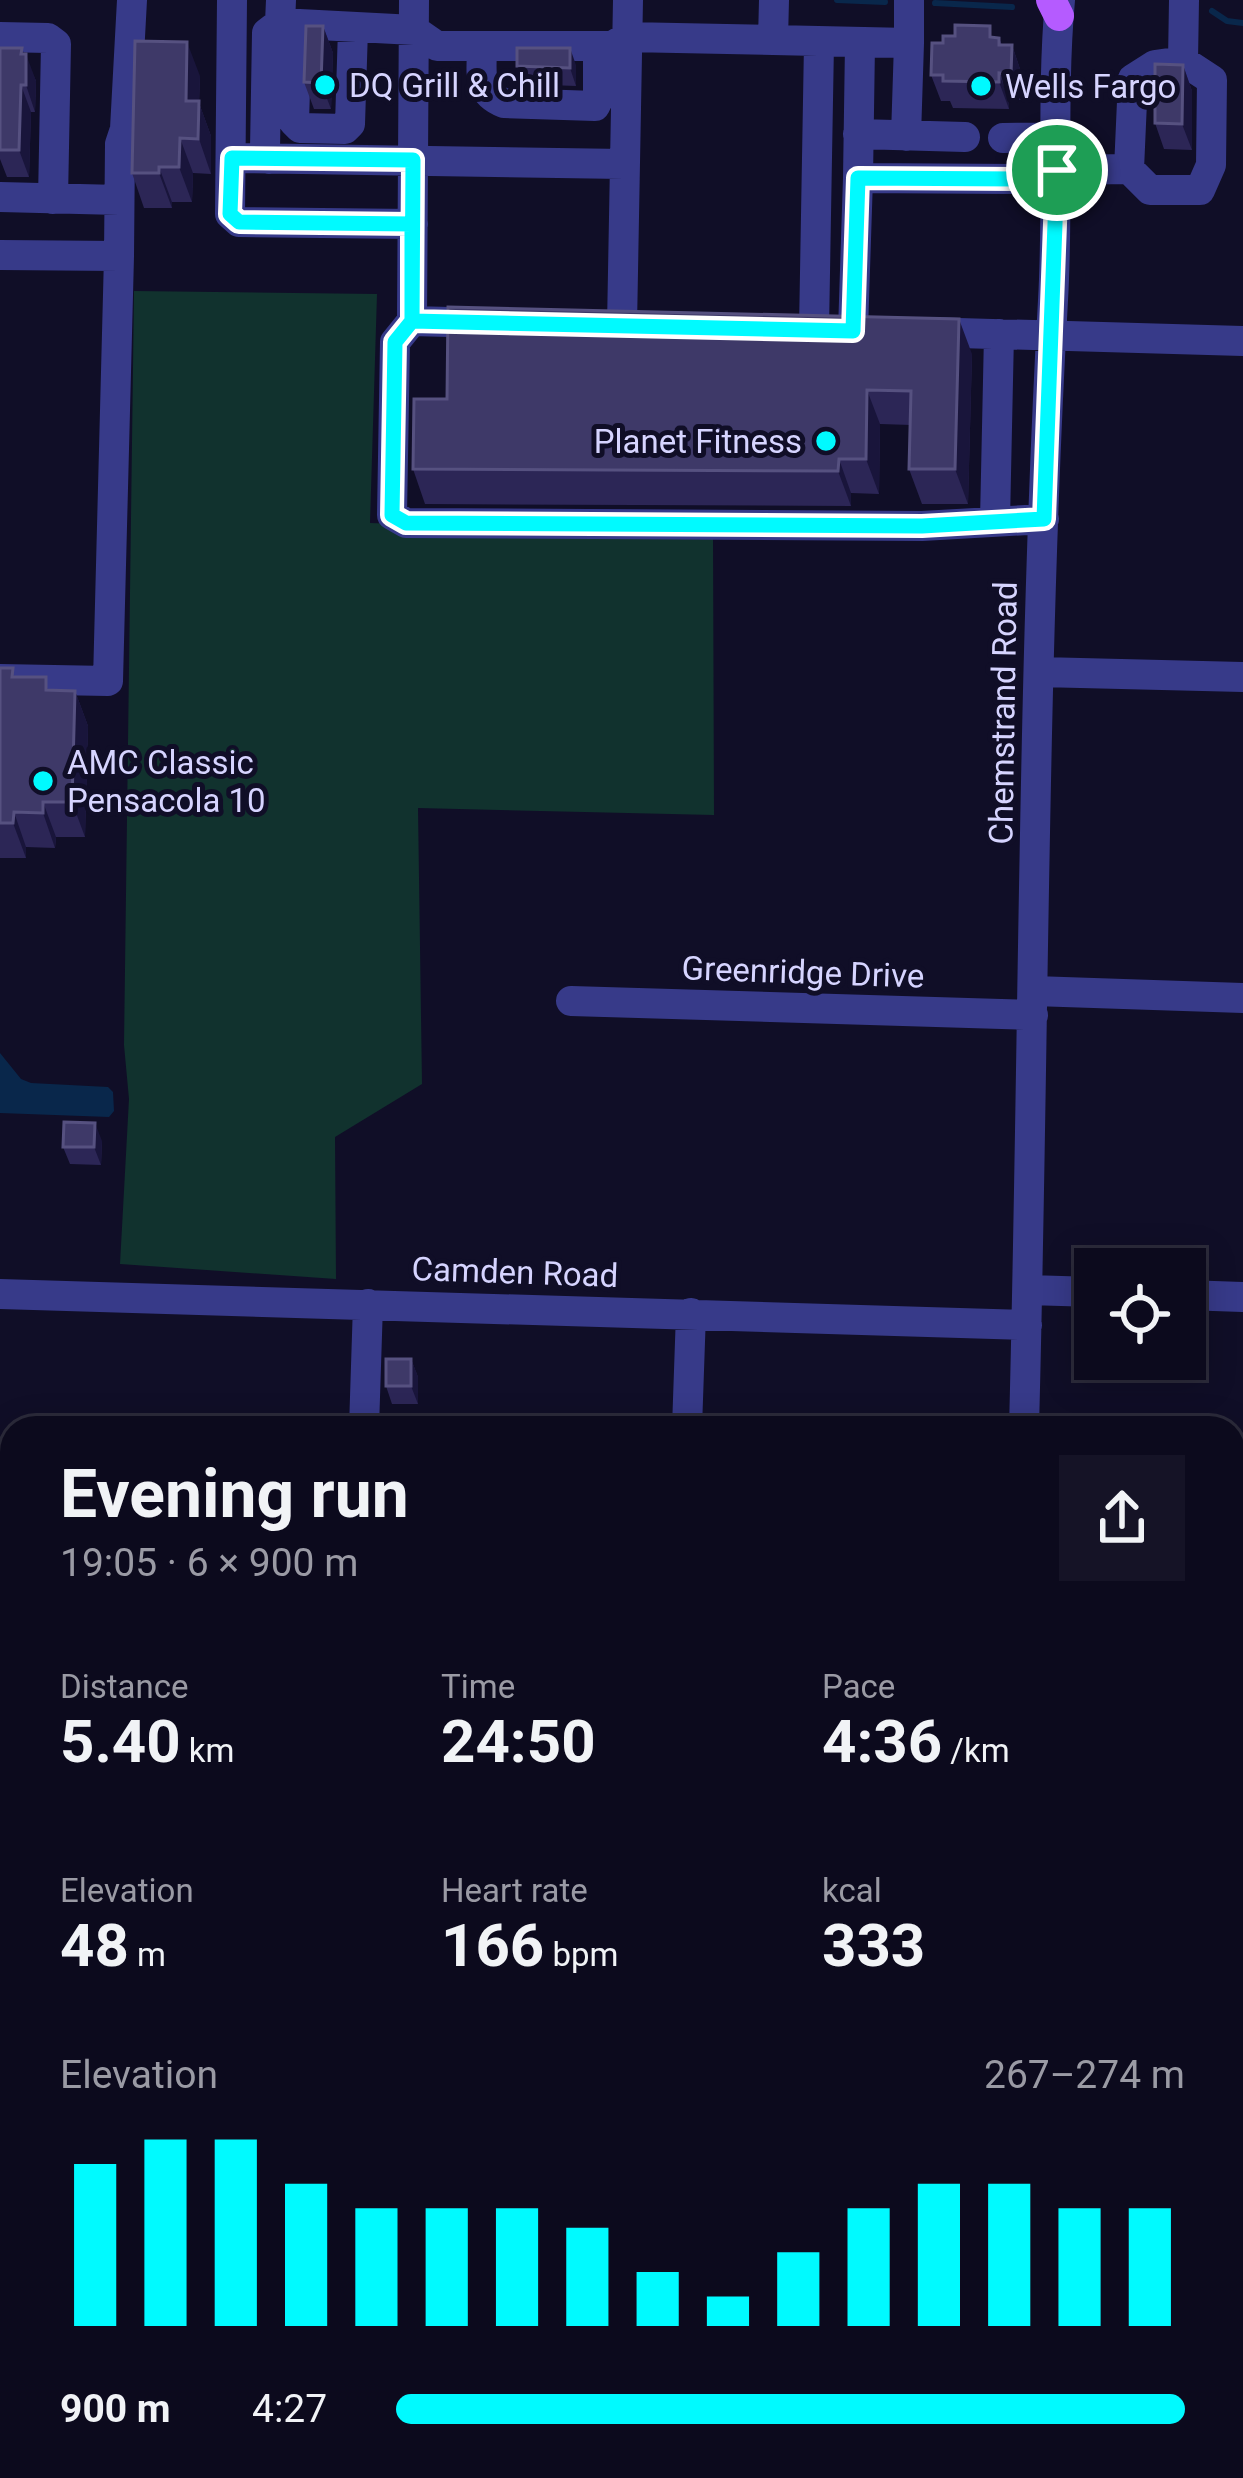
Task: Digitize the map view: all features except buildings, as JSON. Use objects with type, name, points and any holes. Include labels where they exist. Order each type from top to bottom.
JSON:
[{"type":"street","points":[[111,0],[110,126],[120,144]]},
{"type":"street","points":[[0,679],[108,681],[120,144],[132,0]]},
{"type":"street","points":[[232,0],[230,214],[239,222],[412,224]]},
{"type":"street","points":[[595,106],[628,0]]},
{"type":"street","points":[[773,40],[774,0]]},
{"type":"street","points":[[906,136],[909,0]]},
{"type":"street","points":[[1183,61],[1184,0]]},
{"type":"street","name":"Chemstrand Road","points":[[1024,1416],[1044,519],[1057,170],[1057,6]]},
{"type":"street","points":[[414,15],[437,46],[612,41],[909,43]]},
{"type":"street","points":[[286,16],[353,29],[414,15]]},
{"type":"street","points":[[414,15],[412,321],[395,342],[392,515],[406,523],[922,526],[1044,519]]},
{"type":"street","points":[[268,159],[268,33],[286,16]]},
{"type":"street","points":[[286,16],[295,122],[300,128],[345,129],[350,124],[353,29]]},
{"type":"street","points":[[0,37],[48,38],[56,44],[53,199]]},
{"type":"street","points":[[612,41],[626,112],[622,326]]},
{"type":"street","points":[[814,330],[818,43]]},
{"type":"street","points":[[860,44],[858,178],[876,331]]},
{"type":"street","points":[[482,46],[482,87],[503,104],[595,106],[626,112]]},
{"type":"street","points":[[858,178],[1037,179],[1057,170],[1129,169],[1150,190],[1200,190],[1211,165],[1212,80],[1183,61],[1155,65],[1133,80],[1129,169]]},
{"type":"street","points":[[858,134],[965,137]]},
{"type":"street","points":[[1003,137],[1057,137]]},
{"type":"street","points":[[232,158],[624,164]]},
{"type":"street","points":[[0,197],[119,200]]},
{"type":"street","points":[[0,255],[119,256]]},
{"type":"street","points":[[412,321],[519,323]]},
{"type":"street","points":[[779,329],[1243,341]]},
{"type":"street","points":[[995,521],[999,334]]},
{"type":"street","points":[[1040,672],[1243,677]]},
{"type":"street","name":"Greenridge Drive","points":[[571,1001],[1033,1003],[1243,998]]},
{"type":"street","points":[[1028,1290],[1074,1291]]},
{"type":"street","name":"Camden Road","points":[[0,1294],[1027,1325]]},
{"type":"street","points":[[1206,1296],[1243,1297]]},
{"type":"street","points":[[364,1416],[368,1304]]},
{"type":"street","points":[[687,1416],[691,1313]]},
{"type":"green space","points":[[134,291],[377,294],[370,523],[713,535],[714,815],[418,808],[422,1084],[335,1137],[336,1279],[120,1264],[129,1099],[124,1045]]},
{"type":"water","points":[[0,1053],[21,1079],[31,1083],[108,1087],[113,1092],[114,1111],[109,1117],[0,1113]]},
{"type":"waterway","points":[[837,0],[885,2]]},
{"type":"waterway","points":[[935,3],[1012,7]]},
{"type":"waterway","points":[[1212,11],[1227,21],[1243,23]]},
{"type":"place","name":"DQ Grill & Chill","points":[[325,85]]},
{"type":"place","name":"Wells Fargo","points":[[981,86]]},
{"type":"place","name":"Planet Fitness","points":[[826,441]]},
{"type":"place","name":"AMC Classic Pensacola 10","points":[[43,781]]},
{"type":"route","points":[[1057,170],[1037,179],[858,178],[853,331],[412,321],[412,224],[239,222],[230,214],[232,158],[413,160],[412,321],[395,342],[392,515],[406,523],[922,526],[1044,519],[1057,170]]}]
